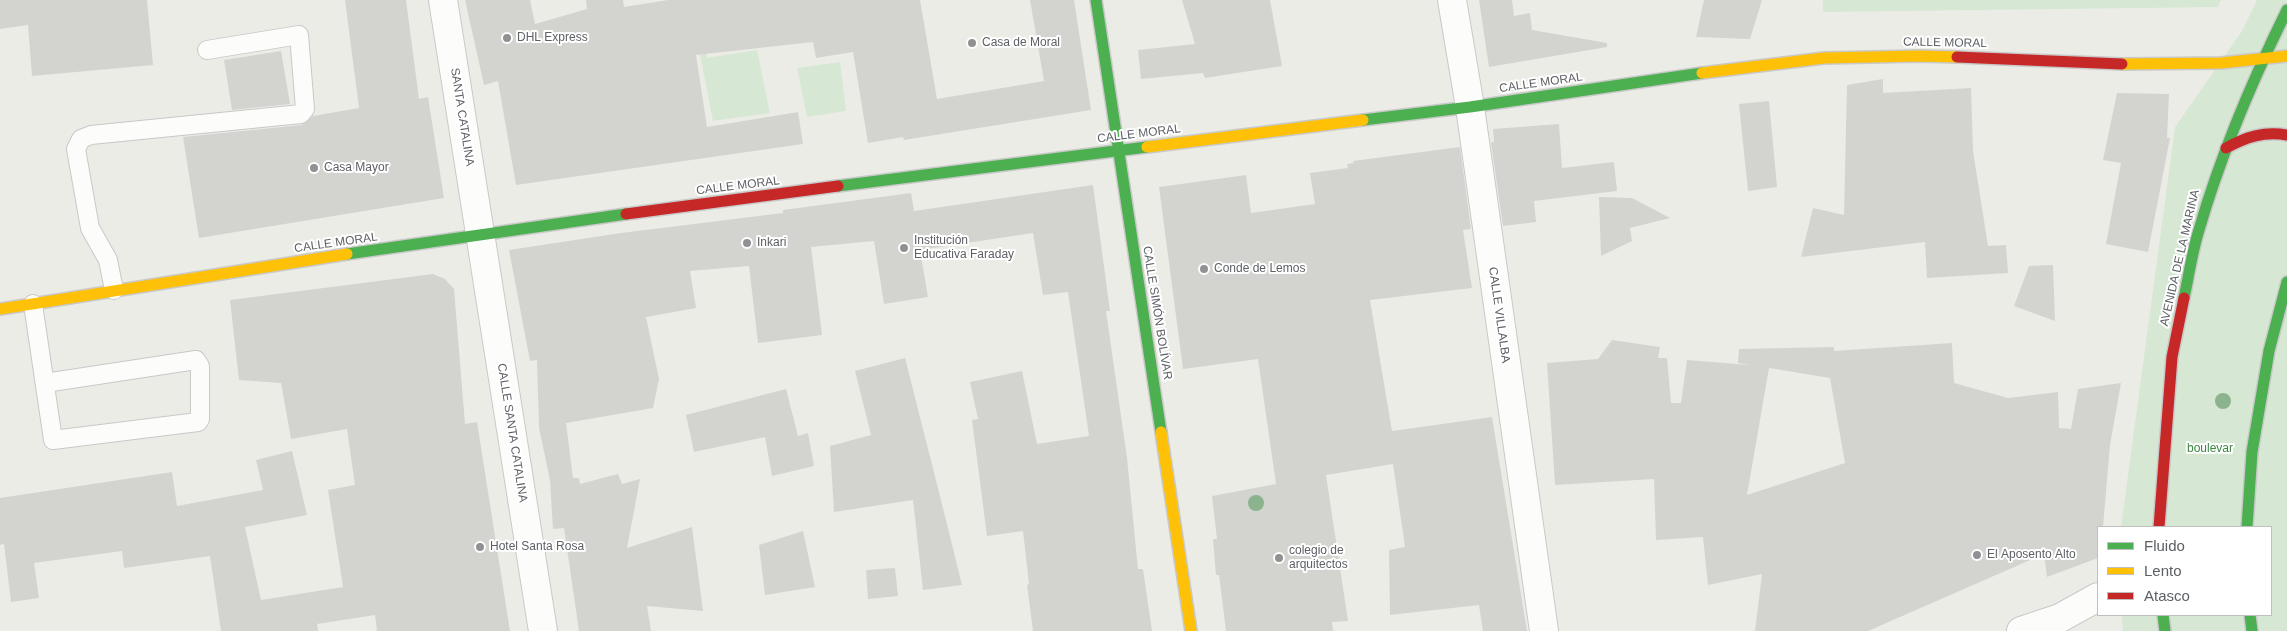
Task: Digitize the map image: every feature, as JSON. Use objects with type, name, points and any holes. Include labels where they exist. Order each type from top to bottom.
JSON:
[{"type":"street","name":"SANTA CATALINA","points":[[443,0],[481,234]]},
{"type":"street","name":"CALLE SIMÓN BOLÍVAR","points":[[1096,0],[1191,631]]},
{"type":"street","name":"CALLE VILLALBA","points":[[1452,0],[1470,107],[1544,631]]},
{"type":"street","name":"AVENIDA DE LA MARINA","points":[[2159,526],[2172,357],[2198,232],[2226,148],[2263,59],[2287,10]]},
{"type":"street","name":"CALLE MORAL","points":[[0,309],[481,234],[1470,107],[1766,64],[1824,58],[1919,56],[2151,65],[2221,64],[2287,56]]},
{"type":"street","points":[[2226,148],[2244,137],[2264,132],[2287,135]]},
{"type":"street","name":"CALLE SANTA CATALINA","points":[[481,234],[543,631]]},
{"type":"street","points":[[2247,526],[2252,452],[2269,351],[2287,282]]},
{"type":"street","points":[[2021,631],[2060,618],[2097,598]]},
{"type":"street","points":[[2163,616],[2165,631]]},
{"type":"street","points":[[2250,616],[2252,631]]},
{"type":"lane","points":[[114,290],[108,260],[90,228],[76,148],[81,139],[91,134],[301,114],[305,109],[300,35],[207,50]]},
{"type":"lane","points":[[33,304],[52,438],[55,440],[198,422],[200,419],[200,366],[196,360],[45,383]]},
{"type":"green space","points":[[1823,0],[2221,0],[2218,7],[1823,12]]},
{"type":"green space","name":"boulevar","points":[[2257,0],[2287,0],[2287,631],[2123,631],[2122,616],[2272,616],[2272,526],[2121,526],[2175,127],[2242,31]]},
{"type":"green space","points":[[706,43],[707,58],[757,50],[770,113],[713,121],[698,44]]},
{"type":"green space","points":[[840,62],[846,111],[807,117],[797,68]]},
{"type":"building","points":[[0,0],[147,0],[153,65],[32,76],[28,25],[0,29]]},
{"type":"building","name":"Casa Mayor","points":[[345,0],[406,0],[419,99],[428,97],[444,198],[199,238],[183,137],[302,125],[313,116],[359,108]]},
{"type":"building","points":[[465,0],[530,0],[535,24],[587,9],[586,0],[623,0],[624,7],[668,0],[920,0],[937,99],[1044,81],[1030,0],[1074,0],[1091,110],[904,140],[903,137],[868,143],[853,52],[816,58],[813,42],[696,55],[707,127],[798,112],[803,144],[516,185],[498,81],[484,85]]},
{"type":"building","points":[[1182,0],[1270,0],[1282,66],[1205,78],[1203,73],[1141,79],[1138,50],[1195,44]]},
{"type":"building","points":[[1479,0],[1512,0],[1514,16],[1530,13],[1532,30],[1607,43],[1607,47],[1489,67]]},
{"type":"building","points":[[1704,0],[1762,0],[1750,39],[1696,37]]},
{"type":"building","points":[[281,51],[290,104],[232,110],[224,60]]},
{"type":"building","points":[[1883,79],[1883,93],[1971,88],[1973,151],[1988,246],[2006,245],[2008,273],[1927,278],[1925,242],[1801,257],[1813,208],[1844,215],[1847,85]]},
{"type":"building","points":[[2117,93],[2169,94],[2167,138],[2170,138],[2148,252],[2106,244],[2121,163],[2103,160]]},
{"type":"building","points":[[1769,101],[1777,187],[1748,191],[1739,104]]},
{"type":"building","points":[[1559,124],[1562,168],[1614,162],[1617,191],[1534,201],[1536,222],[1503,226],[1491,142],[1494,142],[1493,129]]},
{"type":"building","points":[[1460,147],[1471,229],[1463,230],[1472,288],[1370,300],[1392,431],[1492,417],[1527,631],[1483,631],[1479,605],[1390,615],[1389,550],[1405,547],[1393,464],[1326,475],[1348,621],[1332,622],[1333,631],[1226,631],[1219,575],[1216,575],[1213,539],[1217,539],[1212,496],[1276,484],[1258,359],[1183,369],[1159,187],[1246,175],[1251,213],[1315,204],[1310,173],[1348,168],[1347,164],[1354,163],[1353,161]]},
{"type":"building","points":[[1093,185],[1110,311],[1106,311],[1127,458],[1138,569],[1143,569],[1152,631],[1033,631],[1023,531],[987,536],[972,420],[978,419],[970,382],[1022,371],[1037,444],[1089,436],[1068,292],[1043,295],[1033,233],[920,250],[928,297],[884,304],[874,241],[811,247],[822,335],[758,343],[749,266],[690,271],[696,308],[646,317],[659,379],[653,408],[566,423],[573,478],[579,478],[580,484],[618,474],[622,484],[640,479],[627,548],[692,527],[703,611],[647,606],[651,631],[579,631],[564,528],[553,529],[550,480],[539,428],[537,360],[530,361],[509,250],[621,233],[783,213],[783,210],[911,193],[914,211]]},
{"type":"building","points":[[1599,197],[1632,198],[1670,218],[1630,228],[1632,241],[1601,256]]},
{"type":"building","points":[[2053,265],[2055,321],[2014,306],[2029,266]]},
{"type":"building","points":[[433,274],[445,279],[454,289],[465,424],[477,422],[510,631],[377,631],[375,615],[317,624],[318,631],[221,631],[210,556],[124,568],[122,551],[34,563],[39,598],[11,602],[4,544],[0,545],[0,498],[172,472],[177,506],[263,490],[256,460],[292,451],[307,515],[245,527],[261,600],[343,587],[328,490],[355,485],[347,429],[291,439],[281,383],[239,380],[230,300]]},
{"type":"building","points":[[1612,340],[1660,347],[1658,358],[1667,358],[1671,403],[1681,403],[1687,360],[1750,365],[1738,363],[1739,349],[1834,347],[1834,351],[1952,343],[1954,383],[2008,398],[2058,392],[2059,428],[2071,429],[2078,389],[2121,383],[2110,445],[2103,526],[2097,526],[2097,558],[2047,577],[2044,554],[1868,631],[1755,631],[1762,574],[1708,585],[1703,537],[1656,540],[1654,479],[1555,485],[1547,363],[1598,359]],"holes":[[[1769,368],[1830,378],[1845,463],[1747,495]]]},
{"type":"building","points":[[905,358],[962,585],[923,590],[913,500],[834,512],[830,446],[871,435],[855,371]]},
{"type":"building","points":[[786,389],[798,436],[808,433],[814,466],[772,476],[765,437],[694,452],[686,415]]},
{"type":"building","points":[[803,531],[815,587],[765,595],[759,545]]},
{"type":"building","points":[[895,568],[898,596],[868,599],[866,570]]},
{"type":"traffic: fast","points":[[1096,0],[1161,432]]},
{"type":"traffic: fast","points":[[2184,298],[2192,255],[2227,146],[2287,10]]},
{"type":"traffic: fast","points":[[1363,120],[1470,107],[1702,73]]},
{"type":"traffic: fast","points":[[838,186],[1147,147]]},
{"type":"traffic: fast","points":[[347,254],[626,214]]},
{"type":"traffic: fast","points":[[2247,526],[2252,452],[2269,351],[2287,282]]},
{"type":"traffic: fast","points":[[2163,616],[2165,631]]},
{"type":"traffic: fast","points":[[2250,616],[2252,631]]},
{"type":"traffic: slow","points":[[2122,64],[2221,63],[2287,56]]},
{"type":"traffic: slow","points":[[1702,73],[1824,58],[1957,57]]},
{"type":"traffic: slow","points":[[1147,147],[1363,120]]},
{"type":"traffic: slow","points":[[0,309],[347,254]]},
{"type":"traffic: slow","points":[[1161,432],[1191,631]]},
{"type":"traffic: jam","points":[[1957,57],[2122,64]]},
{"type":"traffic: jam","points":[[2226,148],[2263,134],[2287,135]]},
{"type":"traffic: jam","points":[[626,214],[838,186]]},
{"type":"traffic: jam","points":[[2159,526],[2172,357],[2184,298]]},
{"type":"place","name":"DHL Express","points":[[507,38]]},
{"type":"place","name":"Casa de Moral","points":[[972,43]]},
{"type":"place","name":"Casa Mayor","points":[[314,168]]},
{"type":"place","name":"Inkari","points":[[747,243]]},
{"type":"place","name":"Institución Educativa Faraday","points":[[904,248]]},
{"type":"place","name":"Conde de Lemos","points":[[1204,269]]},
{"type":"place","name":"Hotel Santa Rosa","points":[[480,547]]},
{"type":"place","name":"El Aposento Alto","points":[[1977,555]]},
{"type":"place","name":"colegio de arquitectos","points":[[1279,558]]}]
